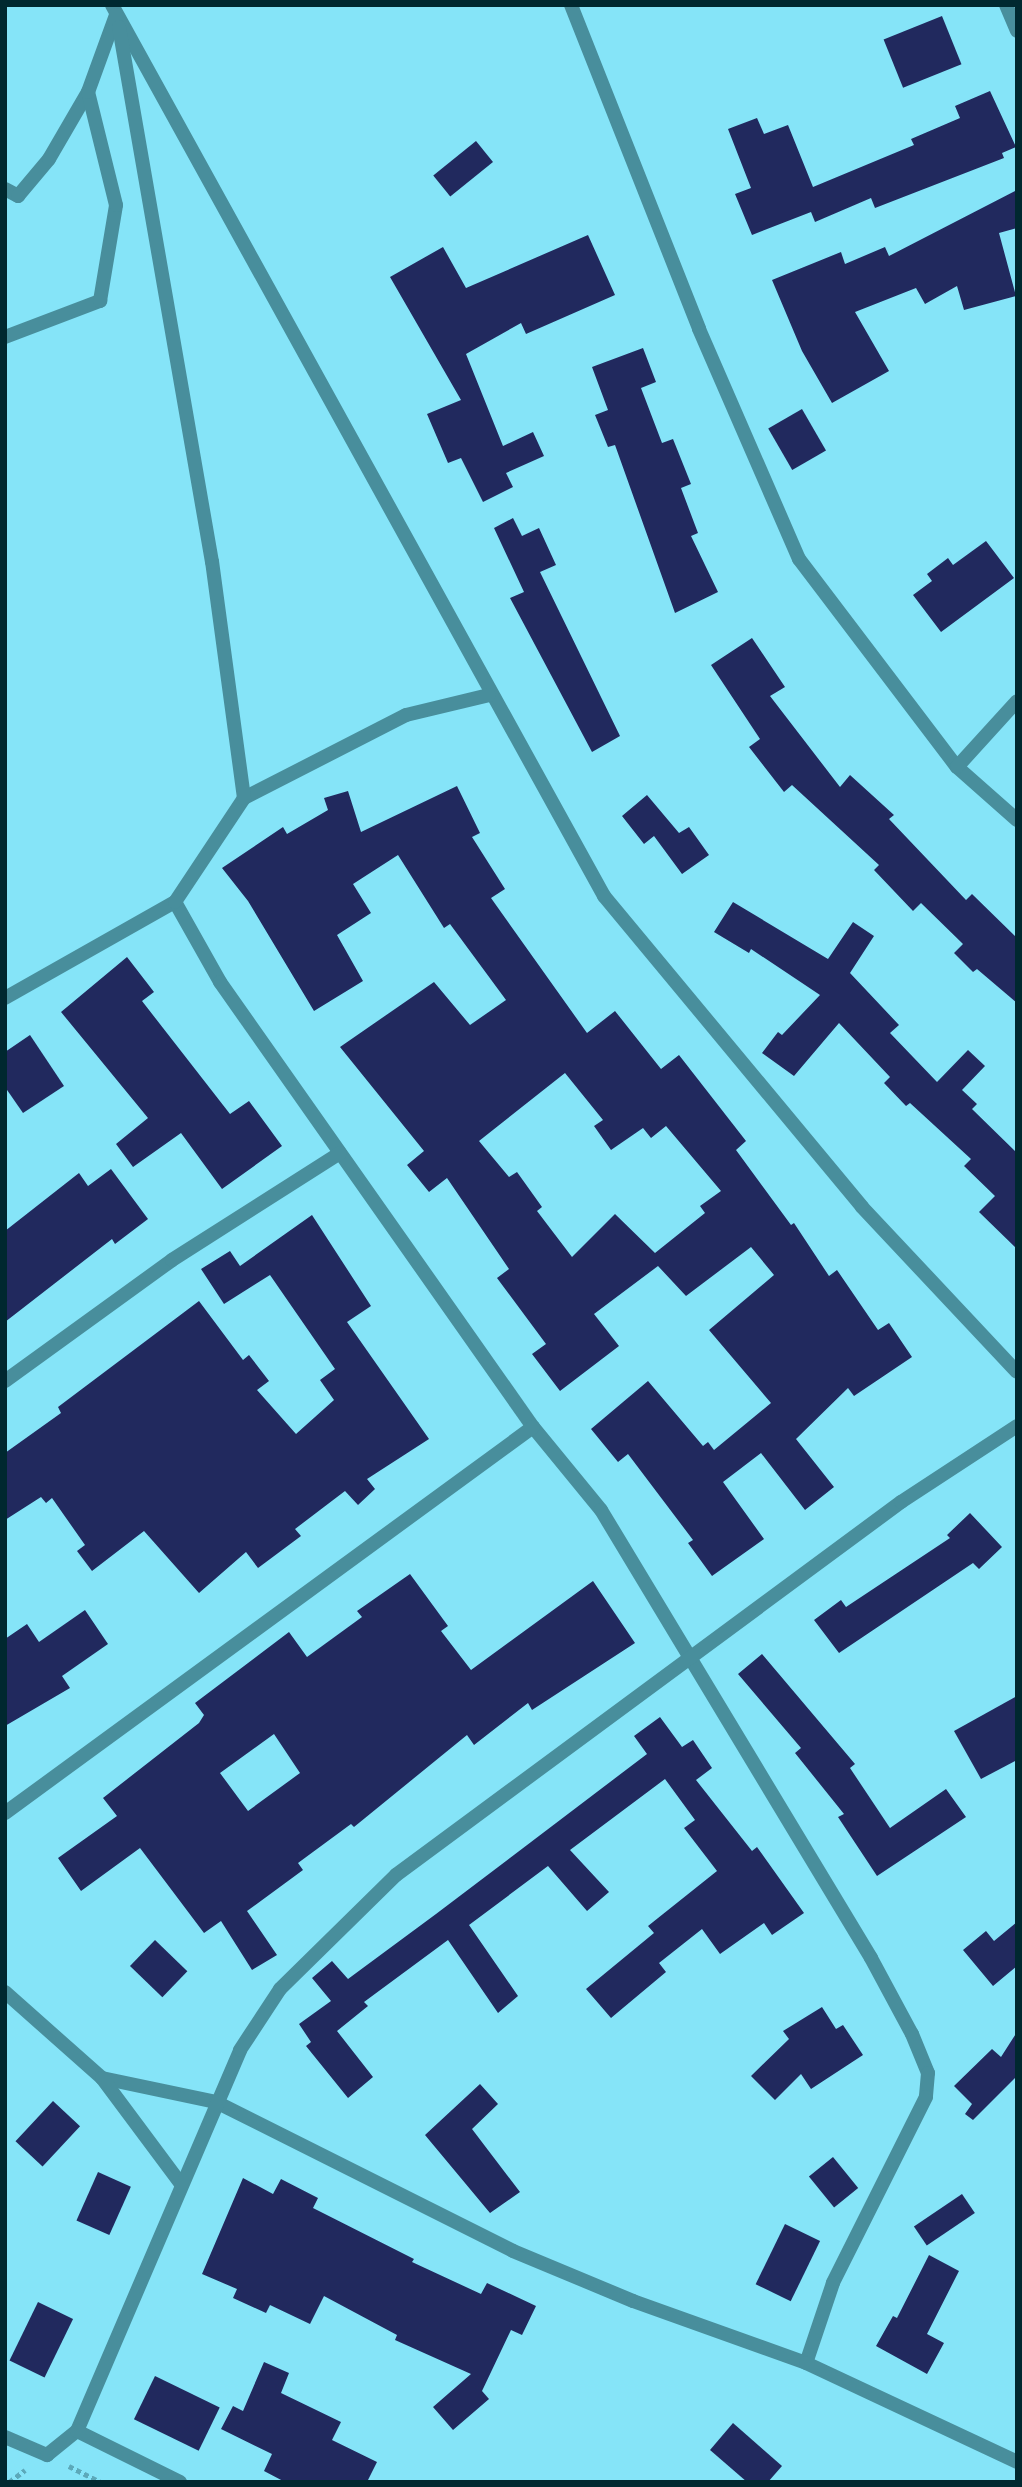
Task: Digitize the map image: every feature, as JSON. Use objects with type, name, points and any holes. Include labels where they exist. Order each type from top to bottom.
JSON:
[{"type":"street","points":[[572,5],[699,329],[799,559],[957,767],[1017,820]]},
{"type":"street","points":[[1006,5],[1017,32]]},
{"type":"street","points":[[5,189],[18,196],[50,159],[88,92],[114,10]]},
{"type":"street","points":[[114,10],[489,695],[604,896],[862,1207],[1017,1372]]},
{"type":"street","points":[[114,10],[212,562],[244,798]]},
{"type":"street","points":[[5,337],[100,301],[116,205],[88,92]]},
{"type":"street","points":[[5,998],[175,902],[244,798],[407,715],[489,695]]},
{"type":"street","points":[[957,767],[1017,701]]},
{"type":"street","points":[[175,902],[219,982],[533,1427],[601,1510],[871,1958],[928,2073],[926,2098],[833,2283],[806,2363]]},
{"type":"street","points":[[5,1381],[172,1260],[340,1153]]},
{"type":"street","points":[[5,2437],[47,2455],[77,2431],[240,2050],[279,1989],[338,1929],[396,1875],[901,1502],[1017,1426]]},
{"type":"street","points":[[5,1813],[533,1427]]},
{"type":"street","points":[[5,1992],[102,2078],[181,2184]]},
{"type":"street","points":[[102,2078],[216,2102],[513,2251],[633,2301],[806,2363],[1017,2462]]},
{"type":"street","points":[[77,2431],[180,2482]]},
{"type":"path","points":[[47,2455],[101,2482]]},
{"type":"building","points":[[942,16],[961,64],[903,88],[884,40]]},
{"type":"building","points":[[990,91],[1016,147],[1002,153],[1004,158],[875,208],[871,198],[815,222],[811,212],[752,235],[735,194],[751,188],[728,129],[757,118],[764,134],[788,125],[813,187],[914,145],[911,139],[960,118],[955,106]]},
{"type":"building","points":[[476,141],[493,162],[450,197],[433,176]]},
{"type":"building","points":[[1017,190],[1017,228],[999,233],[1016,296],[964,310],[957,286],[925,304],[916,288],[855,312],[889,371],[832,403],[802,351],[772,280],[841,252],[845,264],[885,247],[889,256]]},
{"type":"building","points":[[588,235],[615,295],[526,334],[521,323],[466,354],[503,446],[533,432],[544,456],[506,473],[513,487],[483,502],[461,458],[448,463],[427,414],[461,400],[390,277],[443,247],[466,288]]},
{"type":"building","points":[[643,348],[656,382],[641,388],[662,443],[673,439],[691,484],[681,488],[698,533],[691,536],[718,592],[675,613],[615,445],[608,447],[595,415],[608,410],[592,367]]},
{"type":"building","points":[[802,409],[826,451],[792,470],[768,429]]},
{"type":"building","points":[[513,518],[522,536],[539,528],[556,565],[540,572],[620,736],[592,752],[510,598],[524,592],[494,528]]},
{"type":"building","points":[[986,541],[1014,578],[941,632],[913,595],[932,581],[927,574],[948,558],[953,565]]},
{"type":"building","points":[[752,638],[785,687],[770,696],[840,787],[850,775],[894,815],[889,819],[966,900],[972,894],[1017,938],[1017,1003],[977,969],[973,972],[954,953],[963,944],[921,903],[913,911],[874,870],[879,865],[792,785],[784,792],[749,747],[760,739],[711,665]]},
{"type":"building","points":[[457,786],[480,833],[472,837],[505,889],[491,898],[587,1033],[615,1011],[661,1069],[679,1055],[746,1141],[736,1150],[791,1225],[794,1223],[829,1276],[837,1270],[878,1330],[889,1323],[912,1357],[854,1396],[848,1388],[796,1439],[834,1487],[805,1510],[761,1453],[723,1482],[764,1539],[712,1576],[688,1543],[693,1540],[628,1454],[618,1462],[591,1429],[648,1381],[703,1446],[708,1442],[714,1450],[771,1403],[709,1330],[774,1275],[751,1247],[686,1296],[658,1266],[594,1314],[619,1346],[560,1391],[532,1354],[546,1344],[497,1278],[509,1269],[447,1178],[429,1192],[407,1165],[424,1151],[340,1047],[434,982],[470,1025],[506,1000],[450,924],[444,928],[398,855],[353,884],[371,913],[337,935],[363,981],[314,1011],[248,901],[222,868],[283,827],[287,834],[328,810],[324,798],[348,791],[361,832]],"holes":[[[565,1073],[603,1120],[594,1126],[611,1150],[643,1128],[651,1138],[666,1126],[721,1191],[700,1206],[705,1213],[655,1253],[615,1214],[572,1257],[537,1211],[542,1207],[517,1172],[509,1177],[479,1141]]]},
{"type":"building","points":[[647,795],[679,833],[689,827],[709,855],[682,874],[654,836],[644,844],[622,816]]},
{"type":"building","points":[[733,902],[828,959],[853,922],[874,936],[850,973],[899,1025],[890,1033],[937,1082],[968,1050],[985,1066],[962,1090],[977,1104],[972,1109],[1017,1153],[1017,1249],[979,1212],[995,1196],[964,1166],[971,1159],[910,1103],[906,1106],[884,1083],[890,1077],[839,1023],[794,1076],[762,1053],[778,1032],[782,1035],[820,995],[751,949],[749,953],[714,932]]},
{"type":"building","points":[[127,957],[154,992],[142,1001],[230,1114],[249,1101],[282,1146],[222,1189],[181,1133],[133,1167],[116,1144],[148,1118],[61,1012]]},
{"type":"building","points":[[30,1035],[64,1086],[23,1113],[5,1087],[5,1052]]},
{"type":"building","points":[[111,1169],[148,1219],[115,1244],[112,1239],[5,1322],[5,1231],[79,1173],[88,1186]]},
{"type":"building","points":[[312,1215],[371,1306],[347,1322],[429,1439],[367,1479],[375,1489],[358,1505],[345,1491],[295,1529],[301,1536],[258,1568],[246,1552],[199,1593],[144,1531],[92,1571],[77,1551],[85,1545],[52,1498],[46,1503],[41,1497],[5,1520],[5,1453],[61,1413],[58,1407],[199,1301],[243,1360],[249,1355],[269,1381],[257,1390],[296,1434],[334,1400],[320,1380],[335,1369],[270,1275],[224,1304],[201,1269],[230,1251],[240,1266]]},
{"type":"building","points":[[970,1513],[1002,1547],[979,1569],[973,1563],[839,1653],[814,1620],[841,1600],[846,1607],[950,1538],[947,1535]]},
{"type":"building","points":[[410,1574],[448,1626],[441,1631],[471,1670],[593,1581],[635,1643],[532,1710],[528,1703],[474,1745],[467,1735],[354,1827],[351,1824],[298,1863],[303,1870],[247,1911],[277,1955],[252,1970],[221,1921],[204,1933],[140,1848],[81,1891],[58,1858],[117,1816],[103,1798],[199,1723],[204,1715],[195,1703],[289,1632],[307,1657],[362,1617],[357,1611]],"holes":[[[274,1734],[300,1773],[248,1811],[220,1773]]]},
{"type":"building","points":[[85,1610],[108,1644],[62,1676],[70,1688],[5,1726],[5,1639],[27,1624],[39,1642]]},
{"type":"building","points":[[762,1654],[855,1764],[850,1768],[890,1828],[946,1789],[966,1817],[877,1876],[838,1817],[844,1814],[795,1753],[801,1748],[738,1674]]},
{"type":"building","points":[[1017,1696],[1017,1760],[981,1779],[954,1731]]},
{"type":"building","points":[[660,1717],[682,1747],[693,1740],[712,1768],[696,1780],[752,1851],[757,1847],[804,1913],[772,1935],[764,1923],[720,1954],[702,1929],[659,1963],[666,1972],[611,2018],[586,1989],[654,1933],[648,1926],[717,1871],[684,1828],[695,1820],[665,1779],[570,1850],[609,1892],[587,1911],[548,1866],[469,1925],[518,1996],[498,2013],[448,1940],[364,2002],[368,2006],[337,2031],[373,2077],[348,2098],[306,2046],[311,2042],[299,2024],[331,2001],[312,1978],[332,1961],[348,1979],[436,1914],[647,1754],[634,1736]]},
{"type":"building","points":[[1017,1922],[1017,1966],[993,1986],[963,1950],[986,1931],[994,1941]]},
{"type":"building","points":[[155,1940],[187,1971],[162,1997],[130,1966]]},
{"type":"building","points":[[822,2007],[836,2029],[843,2025],[863,2055],[811,2089],[801,2074],[775,2100],[751,2076],[789,2039],[783,2031]]},
{"type":"building","points":[[1017,2032],[1017,2076],[973,2120],[965,2114],[972,2104],[954,2086],[992,2049],[1001,2057]]},
{"type":"building","points":[[480,2084],[498,2104],[472,2129],[520,2192],[490,2213],[425,2135]]},
{"type":"building","points":[[53,2101],[80,2126],[43,2166],[15,2141]]},
{"type":"building","points":[[833,2157],[858,2188],[834,2208],[809,2177]]},
{"type":"building","points":[[98,2172],[131,2187],[109,2235],[76,2220]]},
{"type":"building","points":[[243,2178],[273,2194],[281,2179],[318,2198],[313,2208],[414,2259],[412,2262],[481,2294],[487,2283],[536,2306],[522,2335],[511,2330],[482,2391],[489,2399],[453,2430],[433,2407],[471,2374],[395,2340],[397,2335],[324,2296],[310,2324],[270,2305],[266,2313],[233,2298],[237,2289],[202,2274]]},
{"type":"building","points":[[962,2194],[975,2213],[927,2246],[914,2226]]},
{"type":"building","points":[[785,2224],[820,2241],[791,2301],[756,2284]]},
{"type":"building","points":[[929,2255],[959,2271],[927,2334],[944,2343],[927,2374],[876,2346],[893,2316],[897,2318]]},
{"type":"building","points":[[38,2302],[73,2319],[45,2378],[10,2360]]},
{"type":"building","points":[[264,2362],[289,2373],[281,2393],[341,2422],[332,2440],[377,2462],[367,2482],[285,2482],[264,2471],[272,2454],[221,2429],[233,2406],[243,2411]]},
{"type":"building","points":[[155,2376],[220,2408],[199,2451],[134,2419]]},
{"type":"building","points":[[733,2423],[782,2466],[768,2482],[747,2482],[710,2450]]}]
